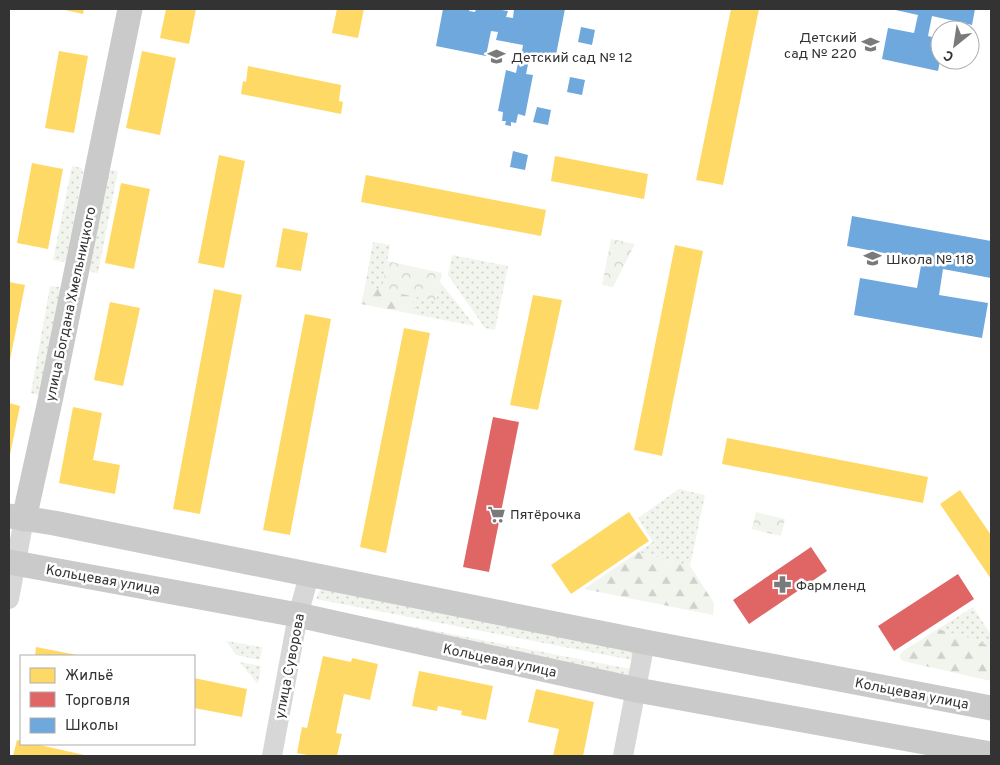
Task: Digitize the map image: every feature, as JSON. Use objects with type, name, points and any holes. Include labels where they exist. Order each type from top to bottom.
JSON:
[{"type":"main road","name":"улица Богдана Хмельницкого","points":[[16,517],[50,401],[130,9]]},
{"type":"main road","name":"Кольцевая улица","points":[[16,517],[645,642],[991,708]]},
{"type":"main road","name":"Кольцевая улица","points":[[12,563],[298,615],[637,690],[991,754]]},
{"type":"street","name":"улица Богдана Хмельницкого","points":[[9,599],[16,517]]},
{"type":"street","name":"улица Суворова","points":[[272,756],[298,615],[309,576]]},
{"type":"street","points":[[623,756],[645,642]]},
{"type":"green space","points":[[72,166],[81,168],[83,172],[66,260],[64,262],[53,260]]},
{"type":"green space","points":[[107,171],[118,171],[98,273],[91,272],[88,267]]},
{"type":"green space","points":[[611,239],[635,244],[613,287],[602,285]]},
{"type":"green space","points":[[373,242],[390,245],[382,290],[365,286]]},
{"type":"green space","points":[[452,255],[508,266],[495,330],[485,328],[448,275]]},
{"type":"green space","points":[[387,261],[442,273],[436,301],[382,290]]},
{"type":"green space","points":[[440,282],[475,326],[418,315],[410,295],[436,301]]},
{"type":"green space","points":[[50,286],[59,287],[61,292],[39,395],[31,393]]},
{"type":"green space","points":[[365,286],[410,295],[418,315],[361,304]]},
{"type":"green space","points":[[679,489],[705,495],[690,566],[638,552],[653,542],[638,518]]},
{"type":"green space","points":[[756,512],[785,519],[781,536],[752,529]]},
{"type":"green space","points":[[638,552],[690,566],[714,603],[713,615],[584,589]]},
{"type":"green space","points":[[325,589],[634,650],[637,661],[316,599],[320,590]]},
{"type":"green space","points":[[313,607],[635,670],[631,675],[625,677]]},
{"type":"green space","points":[[973,607],[991,635],[991,647],[938,629]]},
{"type":"green space","points":[[938,629],[991,647],[991,681],[903,661],[899,657],[903,651]]},
{"type":"green space","points":[[226,641],[262,647],[260,660],[236,655]]},
{"type":"green space","points":[[239,662],[261,666],[258,684]]},
{"type":"building: Жильё","points":[[60,9],[84,9],[83,14]]},
{"type":"building: Жильё","points":[[166,9],[196,9],[189,44],[160,38]]},
{"type":"building: Жильё","points":[[337,9],[364,9],[358,38],[332,33]]},
{"type":"building: Жильё","points":[[731,9],[759,9],[723,185],[696,180]]},
{"type":"building: Жильё","points":[[59,51],[88,56],[74,133],[45,128]]},
{"type":"building: Жильё","points":[[142,51],[176,58],[160,135],[126,128]]},
{"type":"building: Жильё","points":[[248,66],[341,85],[339,101],[343,102],[341,114],[241,94],[243,81],[246,82]]},
{"type":"building: Жильё","points":[[219,155],[245,161],[224,268],[198,263]]},
{"type":"building: Жильё","points":[[555,156],[648,174],[644,199],[551,181]]},
{"type":"building: Жильё","points":[[32,163],[63,169],[48,249],[17,243]]},
{"type":"building: Жильё","points":[[366,175],[546,210],[541,236],[361,202]]},
{"type":"building: Жильё","points":[[121,183],[150,189],[134,269],[105,263]]},
{"type":"building: Жильё","points":[[283,228],[308,233],[301,271],[276,267]]},
{"type":"building: Жильё","points":[[675,245],[703,251],[662,456],[634,450]]},
{"type":"building: Жильё","points":[[9,282],[25,285],[10,360],[9,360]]},
{"type":"building: Жильё","points":[[214,289],[242,295],[200,514],[173,509]]},
{"type":"building: Жильё","points":[[533,295],[562,300],[538,410],[510,405]]},
{"type":"building: Жильё","points":[[110,302],[140,308],[123,386],[94,380]]},
{"type":"building: Жильё","points":[[305,314],[331,319],[290,535],[263,530]]},
{"type":"building: Жильё","points":[[404,328],[430,333],[386,553],[360,547]]},
{"type":"building: Жильё","points":[[9,403],[20,406],[10,455],[9,455]]},
{"type":"building: Жильё","points":[[73,407],[102,413],[93,460],[120,465],[115,494],[59,483]]},
{"type":"building: Жильё","points":[[727,438],[928,477],[923,503],[722,464]]},
{"type":"building: Жильё","points":[[960,490],[991,535],[991,579],[940,504]]},
{"type":"building: Жильё","points":[[629,512],[649,541],[571,594],[551,565]]},
{"type":"building: Жильё","points":[[36,647],[77,655],[35,655]]},
{"type":"building: Жильё","points":[[323,656],[351,662],[352,658],[378,664],[370,700],[344,694],[336,733],[342,734],[337,756],[312,756],[297,753],[302,727],[307,728]]},
{"type":"building: Жильё","points":[[419,671],[493,686],[486,720],[461,715],[462,711],[438,706],[437,711],[412,706]]},
{"type":"building: Жильё","points":[[195,678],[247,689],[242,717],[195,708]]},
{"type":"building: Жильё","points":[[536,689],[594,702],[583,756],[553,756],[559,729],[528,722]]},
{"type":"building: Жильё","points":[[17,740],[20,741],[20,745],[40,745],[89,756],[13,756]]},
{"type":"building: Торговля","points":[[493,417],[519,422],[489,572],[463,567]]},
{"type":"building: Торговля","points":[[811,547],[827,571],[749,624],[733,600]]},
{"type":"building: Торговля","points":[[958,574],[974,599],[894,651],[878,626]]},
{"type":"building: Школы","points":[[443,9],[470,9],[469,11],[475,12],[476,9],[495,9],[508,11],[506,17],[513,18],[514,9],[565,9],[555,60],[530,55],[526,74],[533,75],[525,116],[518,114],[516,123],[511,122],[511,126],[505,125],[506,121],[502,121],[503,112],[498,111],[506,70],[516,73],[519,58],[515,57],[517,51],[522,51],[523,45],[496,40],[498,32],[491,31],[486,56],[436,46]]},
{"type":"building: Школы","points":[[891,9],[975,9],[973,20],[950,20],[932,16],[928,36],[930,36],[930,69],[882,59],[888,28],[914,33],[918,15]]},
{"type":"building: Школы","points":[[581,27],[595,30],[592,45],[578,42]]},
{"type":"building: Школы","points":[[570,77],[585,80],[582,95],[567,92]]},
{"type":"building: Школы","points":[[537,107],[551,110],[548,125],[533,122]]},
{"type":"building: Школы","points":[[513,151],[528,155],[525,170],[510,167]]},
{"type":"building: Школы","points":[[852,216],[991,241],[991,278],[943,269],[939,295],[988,303],[982,338],[854,315],[860,278],[917,288],[922,260],[847,246]]},
{"type":"place","name":"Детский сад № 220","points":[[871,45]]},
{"type":"place","name":"Детский сад № 12","points":[[497,57]]},
{"type":"place","name":"Школа № 118","points":[[872,259]]},
{"type":"place","name":"Пятёрочка","points":[[496,514]]},
{"type":"place","name":"Фармленд","points":[[782,585]]}]
